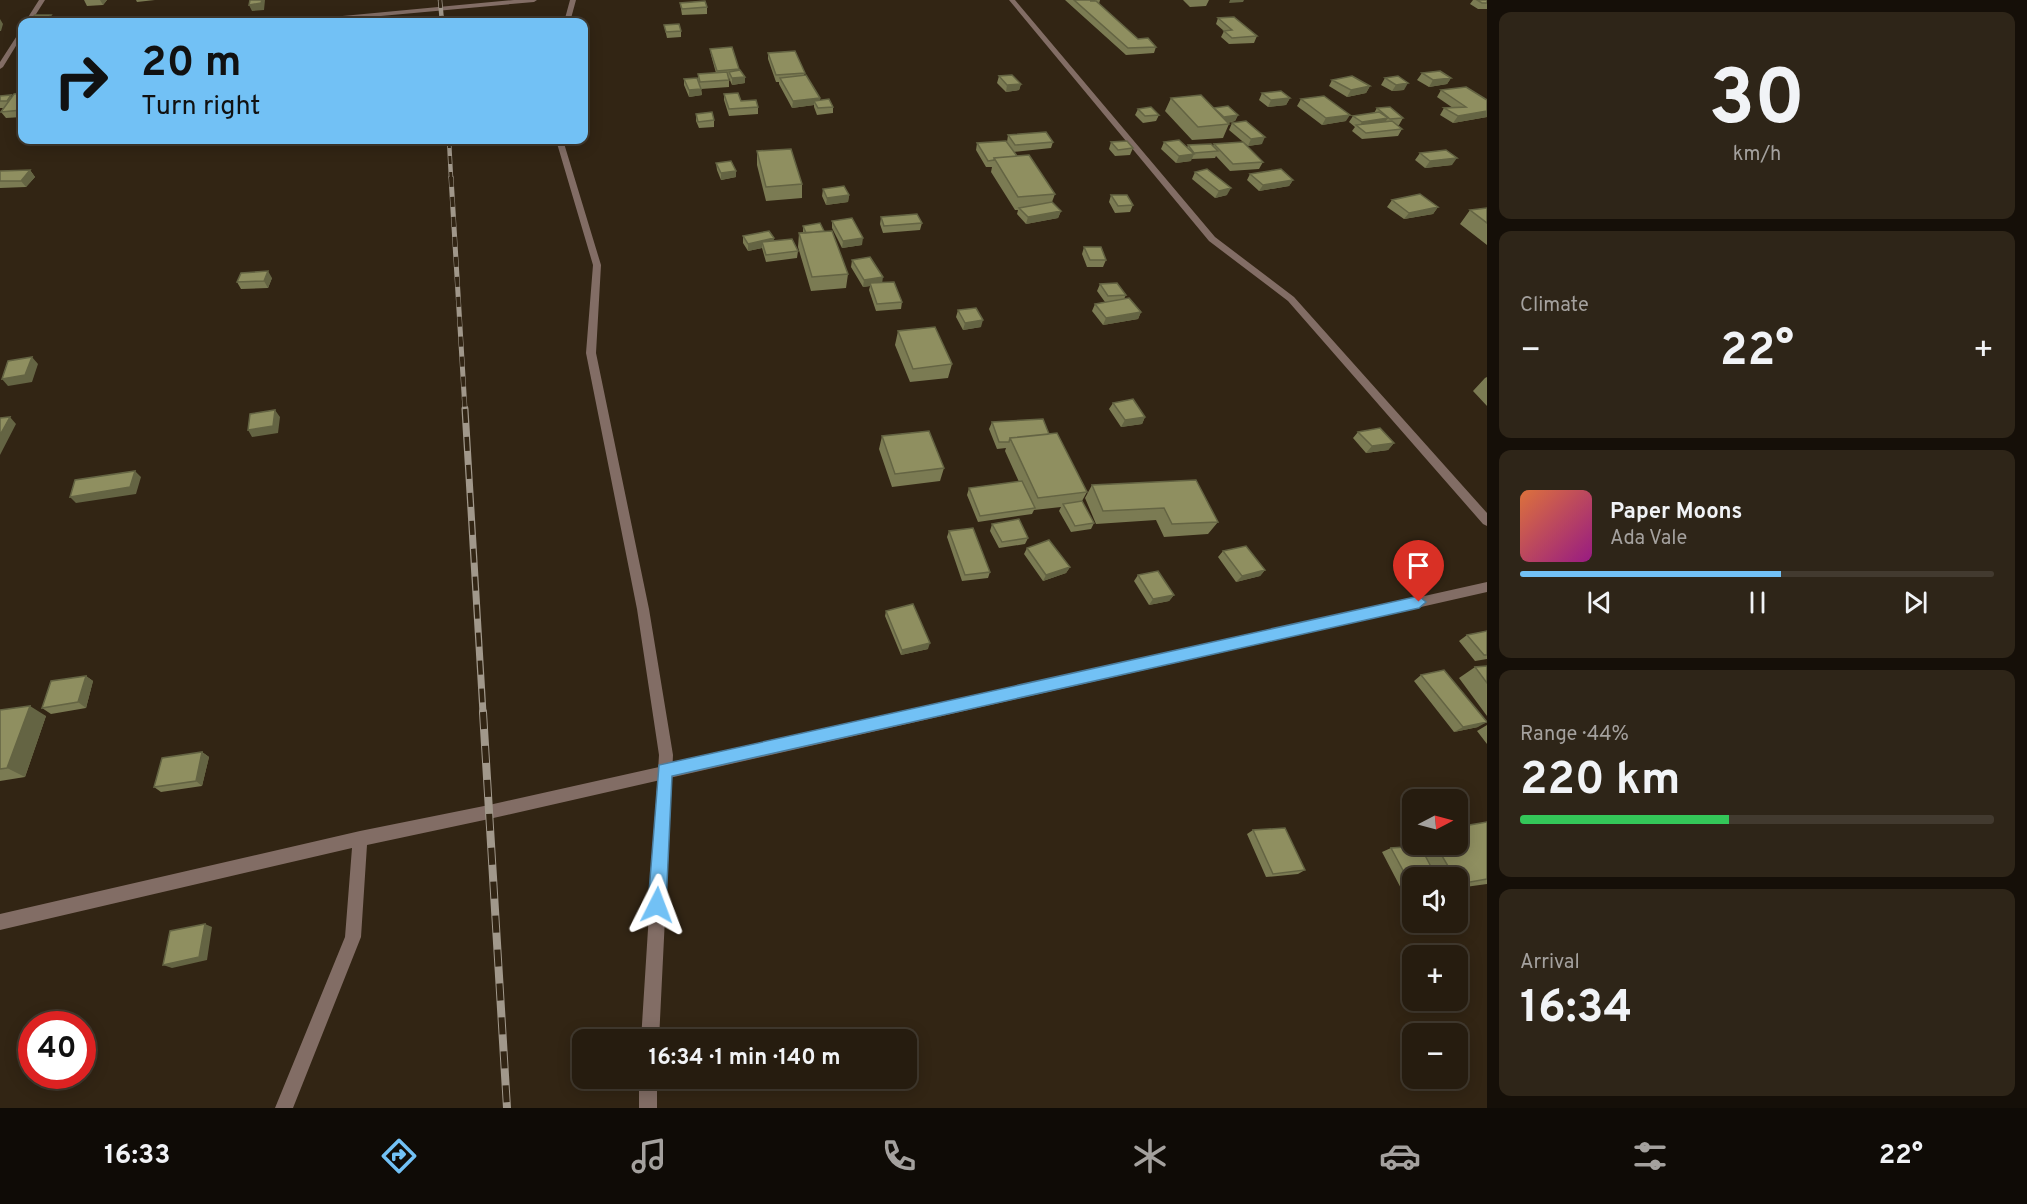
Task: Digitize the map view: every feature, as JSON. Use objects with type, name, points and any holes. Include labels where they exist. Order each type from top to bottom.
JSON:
[{"type":"street","points":[[31,18],[42,0]]},
{"type":"street","points":[[343,18],[534,0]]},
{"type":"street","points":[[568,18],[573,0]]},
{"type":"street","points":[[1012,0],[1212,239],[1291,299],[1487,521]]},
{"type":"street","points":[[0,67],[18,38]]},
{"type":"street","points":[[0,49],[18,47]]},
{"type":"street","points":[[560,144],[597,266],[591,353],[643,609],[666,755],[651,1029]]},
{"type":"street","points":[[0,922],[665,770],[1487,587]]},
{"type":"street","points":[[284,1108],[353,937],[360,839]]},
{"type":"street","points":[[648,1089],[648,1108]]},
{"type":"building","points":[[250,0],[262,0],[261,3],[249,5]]},
{"type":"building","points":[[1074,0],[1095,0],[1090,1],[1096,1],[1138,39],[1148,38],[1156,47],[1128,48]]},
{"type":"building","points":[[705,1],[707,7],[682,9],[680,3]]},
{"type":"building","points":[[35,15],[51,15],[48,18],[32,18]]},
{"type":"building","points":[[1234,17],[1257,36],[1232,38],[1224,31],[1232,30],[1218,18]]},
{"type":"building","points":[[679,24],[681,31],[666,32],[664,25]]},
{"type":"building","points":[[732,47],[739,69],[717,71],[710,49]]},
{"type":"building","points":[[795,51],[805,73],[776,75],[768,53]]},
{"type":"building","points":[[740,70],[745,77],[732,78],[729,72]]},
{"type":"building","points":[[1440,71],[1451,78],[1433,80],[1422,73]]},
{"type":"building","points":[[727,72],[729,80],[700,82],[698,74]]},
{"type":"building","points":[[806,75],[820,98],[793,101],[780,78]]},
{"type":"building","points":[[1012,75],[1021,84],[1007,85],[999,76]]},
{"type":"building","points":[[1352,76],[1370,86],[1351,90],[1332,80]]},
{"type":"building","points":[[1398,76],[1408,83],[1396,85],[1385,78]]},
{"type":"building","points":[[697,78],[701,89],[689,90],[684,79]]},
{"type":"building","points":[[1466,87],[1487,100],[1487,111],[1458,116],[1444,108],[1466,107],[1441,90]]},
{"type":"building","points":[[1281,91],[1290,98],[1271,100],[1262,93]]},
{"type":"building","points":[[738,93],[741,101],[756,100],[758,107],[729,109],[724,94]]},
{"type":"building","points":[[14,94],[18,94],[18,110],[1,112]]},
{"type":"building","points":[[11,95],[7,101],[0,101],[0,96]]},
{"type":"building","points":[[1201,95],[1229,124],[1198,127],[1171,98]]},
{"type":"building","points":[[1324,96],[1350,115],[1326,118],[1301,99]]},
{"type":"building","points":[[829,99],[833,107],[818,108],[814,101]]},
{"type":"building","points":[[1228,106],[1238,115],[1224,117],[1214,108]]},
{"type":"building","points":[[1151,107],[1159,115],[1145,116],[1138,109]]},
{"type":"building","points":[[1390,107],[1403,118],[1390,119],[1377,108]]},
{"type":"building","points":[[712,112],[714,120],[698,122],[696,114]]},
{"type":"building","points":[[1379,112],[1388,118],[1362,122],[1353,116]]},
{"type":"building","points":[[1246,121],[1265,137],[1251,139],[1232,123]]},
{"type":"building","points":[[1392,121],[1402,129],[1366,133],[1356,125]]},
{"type":"building","points":[[1046,132],[1053,142],[1015,145],[1008,135]]},
{"type":"building","points":[[1179,140],[1194,154],[1179,156],[1164,142]]},
{"type":"building","points":[[1006,141],[1017,156],[994,158],[988,161],[977,143]]},
{"type":"building","points":[[1127,141],[1133,148],[1118,150],[1111,142]]},
{"type":"building","points":[[1243,142],[1263,162],[1233,164],[1214,144]]},
{"type":"building","points":[[1211,144],[1218,151],[1194,153],[1188,145]]},
{"type":"building","points":[[791,149],[802,184],[766,187],[757,151]]},
{"type":"building","points":[[1446,150],[1457,158],[1430,161],[1420,153]]},
{"type":"building","points":[[1029,155],[1055,194],[1018,197],[994,158]]},
{"type":"building","points":[[731,161],[736,171],[721,173],[716,163]]},
{"type":"building","points":[[1207,169],[1231,188],[1219,191],[1195,172]]},
{"type":"building","points":[[1281,169],[1293,180],[1263,185],[1250,174]]},
{"type":"building","points":[[30,170],[21,181],[0,181],[0,171]]},
{"type":"building","points":[[844,186],[849,195],[827,198],[823,189]]},
{"type":"building","points":[[1420,194],[1438,207],[1409,213],[1392,200]]},
{"type":"building","points":[[1111,195],[1127,195],[1133,205],[1118,206]]},
{"type":"building","points":[[1052,202],[1061,211],[1028,217],[1019,208]]},
{"type":"building","points":[[1487,208],[1487,223],[1470,210]]},
{"type":"building","points":[[917,214],[922,223],[884,226],[881,217]]},
{"type":"building","points":[[852,218],[863,238],[843,241],[832,221]]},
{"type":"building","points":[[820,223],[824,231],[806,233],[803,226]]},
{"type":"building","points":[[769,231],[774,238],[748,244],[743,236]]},
{"type":"building","points":[[832,231],[848,274],[812,277],[799,233]]},
{"type":"building","points":[[792,239],[798,251],[766,255],[762,242]]},
{"type":"building","points":[[1084,247],[1101,247],[1106,260],[1090,260]]},
{"type":"building","points":[[870,257],[883,277],[864,280],[852,260]]},
{"type":"building","points":[[268,271],[264,281],[237,282],[241,273]]},
{"type":"building","points":[[894,282],[902,302],[877,304],[870,283]]},
{"type":"building","points":[[1117,283],[1126,295],[1108,296],[1100,284]]},
{"type":"building","points":[[1129,298],[1141,312],[1106,318],[1095,304]]},
{"type":"building","points":[[976,308],[983,320],[965,323],[958,310]]},
{"type":"building","points":[[935,327],[952,364],[913,369],[898,331]]},
{"type":"building","points":[[32,357],[25,375],[2,379],[8,361]]},
{"type":"building","points":[[1133,399],[1145,417],[1125,420],[1113,403]]},
{"type":"building","points":[[275,410],[273,426],[248,430],[250,414]]},
{"type":"building","points":[[10,417],[0,435],[0,418]]},
{"type":"building","points":[[1043,419],[1049,434],[1010,438],[1009,442],[999,442],[992,422]]},
{"type":"building","points":[[1380,428],[1394,443],[1372,446],[1358,432]]},
{"type":"building","points":[[929,431],[944,468],[895,474],[882,436]]},
{"type":"building","points":[[1057,433],[1087,492],[1038,498],[1010,438]]},
{"type":"building","points":[[135,471],[130,487],[70,497],[75,480]]},
{"type":"building","points":[[1196,480],[1218,522],[1172,524],[1164,508],[1103,511],[1092,485]]},
{"type":"building","points":[[1022,481],[1035,508],[980,516],[969,488]]},
{"type":"building","points":[[1082,501],[1094,523],[1075,526],[1063,504]]},
{"type":"building","points":[[1019,519],[1028,538],[1002,542],[992,524]]},
{"type":"building","points":[[973,528],[990,572],[965,575],[949,531]]},
{"type":"building","points":[[1049,540],[1070,567],[1046,575],[1027,548]]},
{"type":"building","points":[[1246,546],[1265,570],[1242,576],[1223,551]]},
{"type":"building","points":[[1158,571],[1174,595],[1153,599],[1138,575]]},
{"type":"building","points":[[913,604],[930,643],[902,650],[886,611]]},
{"type":"building","points":[[1487,631],[1487,655],[1484,655],[1467,635]]},
{"type":"building","points":[[1487,666],[1487,683],[1475,667]]},
{"type":"building","points":[[1444,670],[1487,722],[1463,727],[1421,675]]},
{"type":"building","points":[[86,676],[78,702],[42,708],[51,681]]},
{"type":"building","points":[[30,706],[7,768],[0,769],[0,710]]},
{"type":"building","points":[[202,752],[196,781],[154,787],[162,758]]},
{"type":"building","points":[[1487,822],[1487,879],[1468,882],[1468,867],[1449,867],[1441,855],[1468,855],[1468,825]]},
{"type":"building","points":[[1285,828],[1305,870],[1273,874],[1253,830]]},
{"type":"building","points":[[1402,847],[1402,855],[1425,855],[1431,867],[1402,868],[1391,848]]},
{"type":"building","points":[[205,924],[199,957],[163,965],[170,931]]},
{"type":"railway","points":[[440,0],[442,18]]},
{"type":"railway","points":[[449,144],[451,178]]},
{"type":"railway","points":[[451,177],[465,410]]},
{"type":"railway","points":[[465,409],[483,713]]},
{"type":"railway","points":[[483,712],[507,1108]]},
{"type":"route","points":[[657,905],[665,770],[1419,602]]}]
